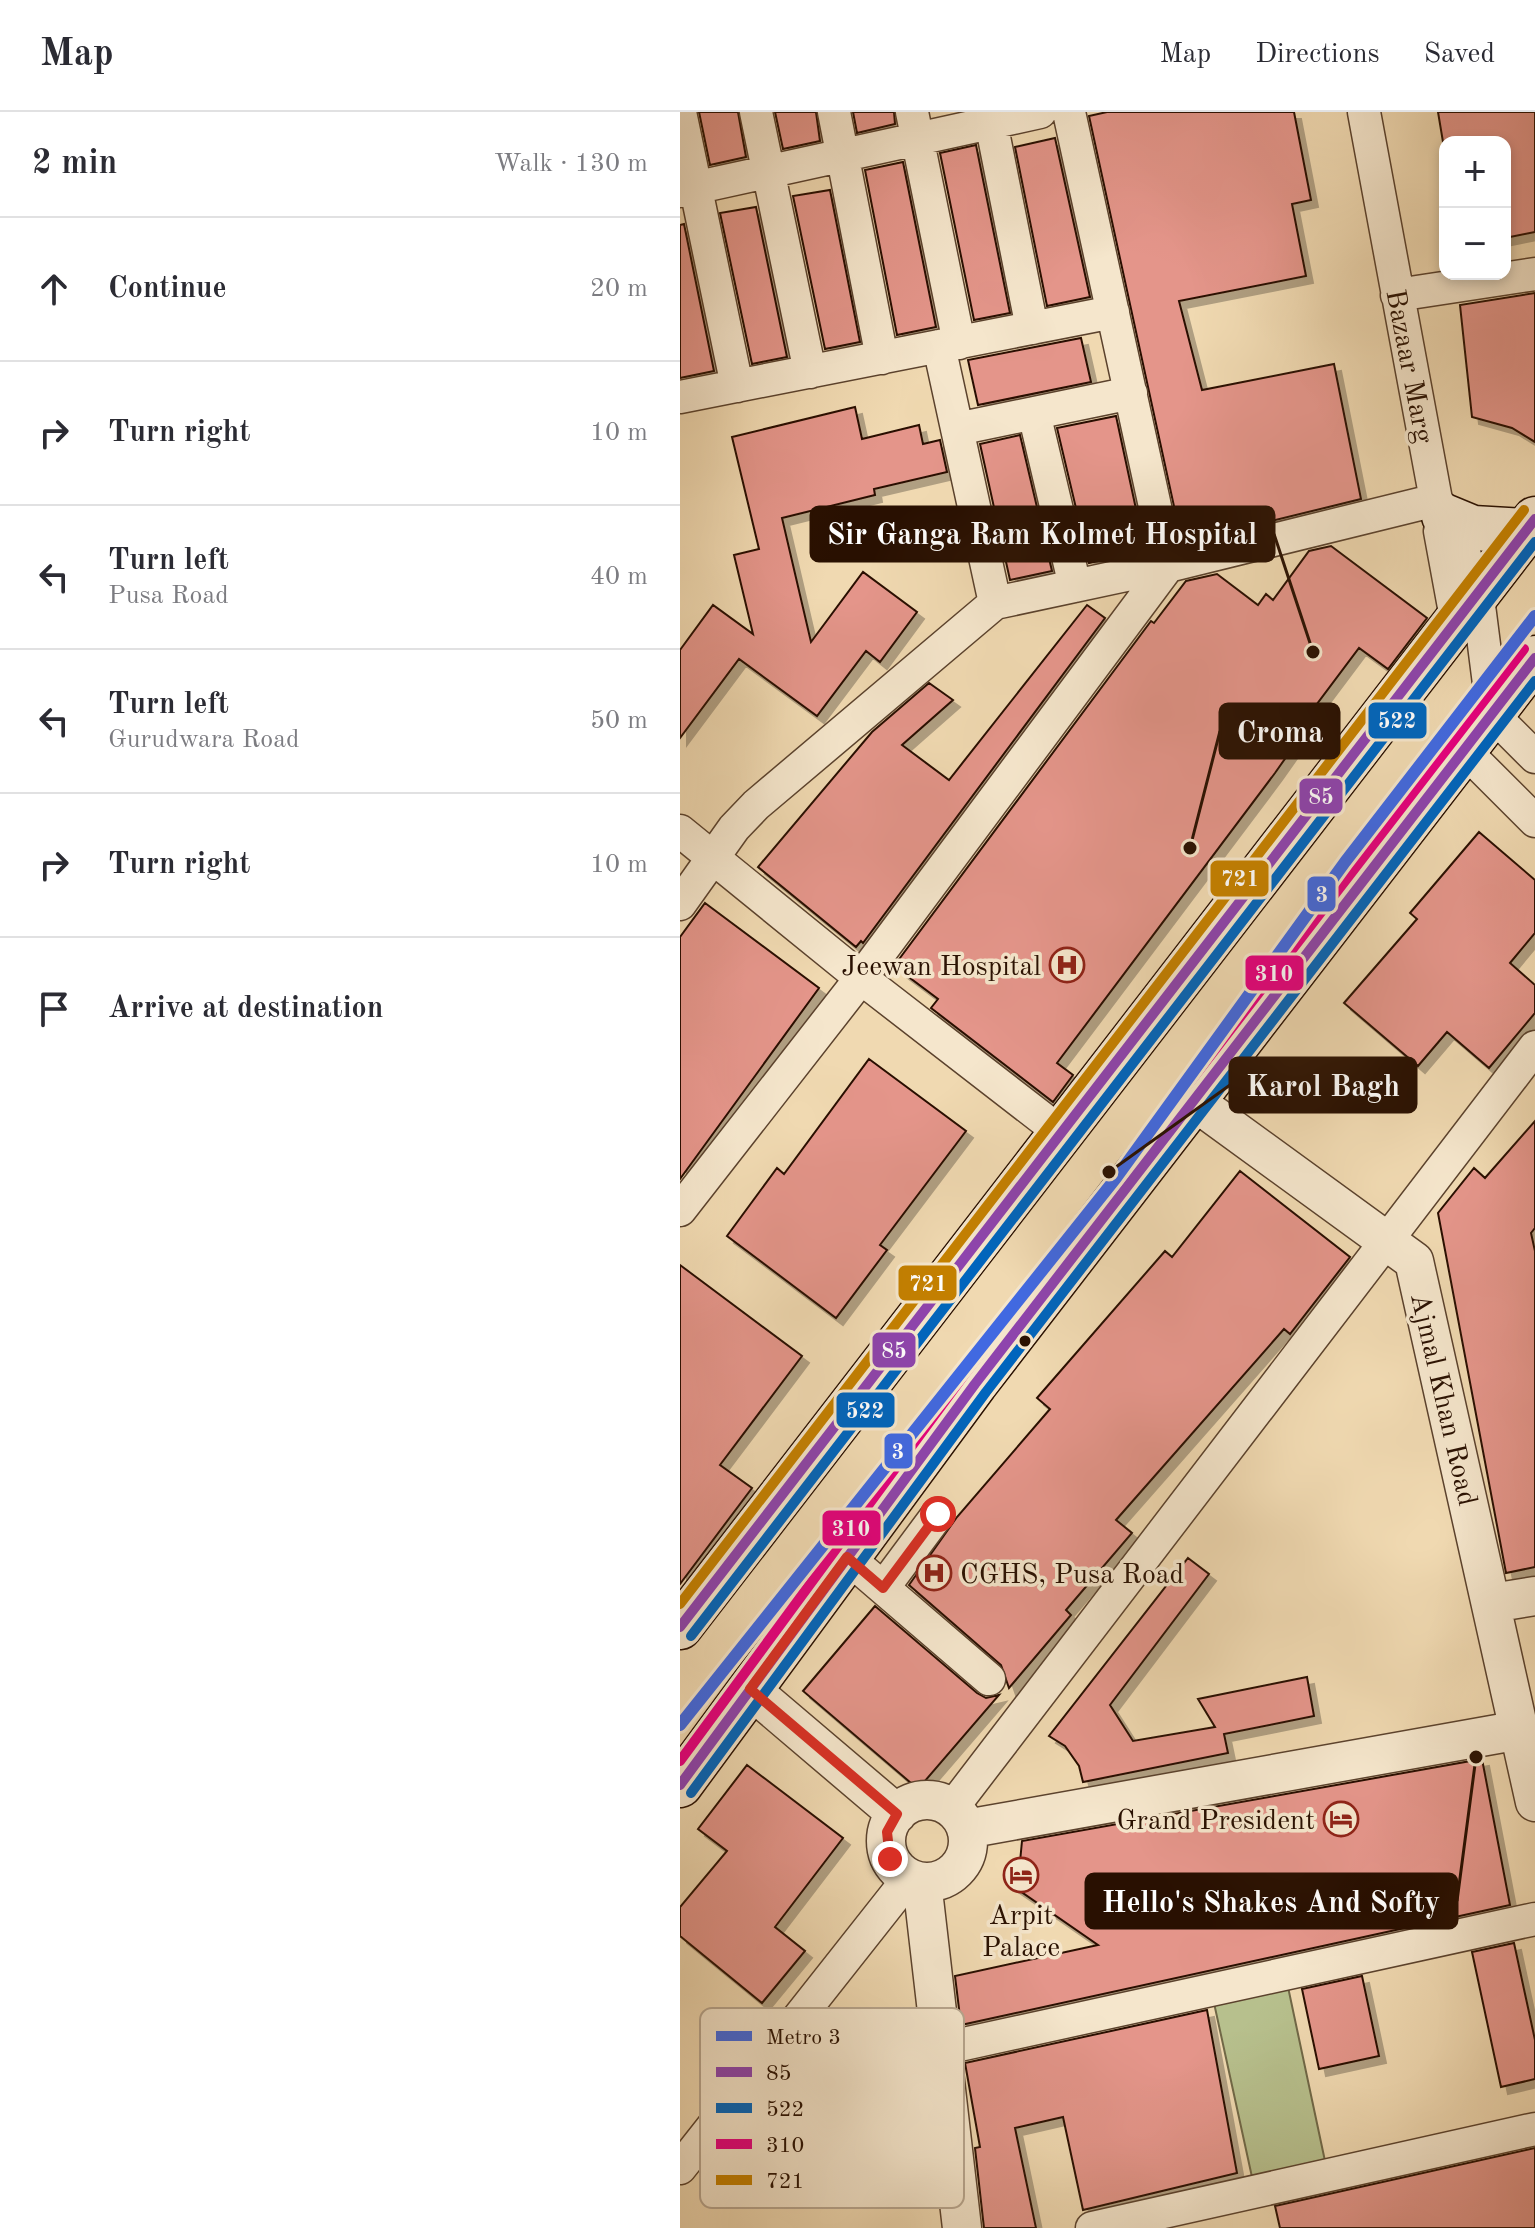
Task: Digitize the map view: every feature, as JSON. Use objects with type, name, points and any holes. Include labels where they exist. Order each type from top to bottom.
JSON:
[{"type":"main road","points":[[1440,508],[1473,528],[1530,525]]},
{"type":"main road","points":[[680,1627],[1466,604],[1530,525]]},
{"type":"main road","points":[[680,1785],[975,1384],[1466,752],[1535,658]]},
{"type":"street","points":[[680,112],[688,189],[737,386]]},
{"type":"street","points":[[756,112],[810,372]]},
{"type":"street","points":[[834,112],[882,358]]},
{"type":"street","points":[[688,189],[843,155],[914,126],[1040,112]]},
{"type":"street","points":[[680,1210],[861,978],[1168,566],[1069,112]]},
{"type":"street","name":"Bazaar Marg","points":[[1364,112],[1440,508],[1440,532],[1466,604],[1493,715]]},
{"type":"street","points":[[990,117],[1032,328]]},
{"type":"street","points":[[914,126],[949,344],[957,429],[995,603]]},
{"type":"street","points":[[1397,295],[1535,274]]},
{"type":"street","points":[[680,397],[1113,312]]},
{"type":"street","points":[[957,429],[1131,393]]},
{"type":"street","points":[[1034,413],[1075,586]]},
{"type":"street","points":[[680,904],[734,828],[756,805],[995,603],[1440,508]]},
{"type":"street","points":[[1493,715],[1535,757]]},
{"type":"street","points":[[1466,752],[1535,821]]},
{"type":"street","points":[[680,831],[861,978],[1060,1132]]},
{"type":"street","points":[[1520,1730],[959,1819],[927,1800],[913,1802],[897,1814],[887,1832],[886,1846],[898,1870],[916,1880],[936,1881],[959,1867],[965,1856],[959,1819],[1535,1047]]},
{"type":"street","name":"Ajmal Khan Road","points":[[1194,1101],[1414,1261],[1535,1802]]},
{"type":"street","points":[[883,1588],[938,1514]]},
{"type":"street","points":[[847,1557],[989,1679]]},
{"type":"street","points":[[1492,1603],[1535,1596]]},
{"type":"street","points":[[750,1689],[897,1814]]},
{"type":"street","points":[[916,1880],[935,2008]]},
{"type":"street","points":[[811,2008],[916,1880]]},
{"type":"street","points":[[964,2044],[1535,1919]]},
{"type":"street","points":[[1092,2228],[1535,2129]]},
{"type":"street","points":[[680,2168],[700,2144]]},
{"type":"street","points":[[960,2208],[962,2228]]},
{"type":"green space","points":[[1288,1987],[1325,2161],[1252,2177],[1214,2003]]},
{"type":"building","points":[[699,112],[738,112],[746,157],[710,165]]},
{"type":"building","points":[[775,112],[816,112],[820,141],[783,149]]},
{"type":"building","points":[[853,112],[894,112],[895,124],[857,133]]},
{"type":"building","points":[[1107,112],[1294,112],[1311,200],[1292,204],[1306,276],[1179,301],[1202,390],[1334,364],[1361,499],[1182,543],[1089,116]]},
{"type":"building","points":[[1438,112],[1535,112],[1535,232],[1511,237],[1511,136],[1442,136]]},
{"type":"building","points":[[1055,138],[1090,297],[1047,306],[1015,147]]},
{"type":"building","points":[[976,145],[1010,313],[974,320],[940,153]]},
{"type":"building","points":[[903,162],[936,327],[897,335],[865,170]]},
{"type":"building","points":[[830,190],[860,342],[825,349],[793,196]]},
{"type":"building","points":[[756,207],[787,357],[752,364],[720,213]]},
{"type":"building","points":[[684,224],[714,371],[680,378],[680,225]]},
{"type":"building","points":[[1535,293],[1535,442],[1512,428],[1472,417],[1460,305]]},
{"type":"building","points":[[1081,338],[1091,382],[978,405],[968,360]]},
{"type":"building","points":[[855,407],[862,439],[919,425],[923,444],[940,440],[947,472],[874,489],[875,495],[782,518],[811,642],[863,572],[917,612],[880,662],[866,651],[817,716],[739,659],[680,738],[680,650],[713,605],[753,634],[734,555],[759,549],[732,437]]},
{"type":"building","points":[[1116,416],[1145,551],[1089,563],[1057,428]]},
{"type":"building","points":[[1020,435],[1052,571],[1010,580],[980,444]]},
{"type":"building","points":[[1331,546],[1427,618],[1388,669],[1359,648],[1311,712],[1315,716],[1275,773],[1057,1063],[1073,1075],[1053,1102],[931,1008],[938,999],[894,966],[1151,621],[1154,623],[1186,581],[1217,574],[1258,605],[1266,594],[1273,600],[1309,551]]},
{"type":"building","points":[[1087,605],[1105,618],[863,943],[861,941],[856,947],[758,867],[872,732],[929,683],[953,700],[902,745],[949,780]]},
{"type":"building","points":[[1479,832],[1535,880],[1535,933],[1510,963],[1535,985],[1535,1013],[1489,1068],[1447,1032],[1418,1066],[1344,1003],[1417,919],[1410,913]]},
{"type":"building","points":[[705,903],[819,988],[680,1179],[680,937]]},
{"type":"building","points":[[869,1059],[966,1131],[880,1245],[887,1250],[836,1318],[727,1236],[777,1168],[784,1174]]},
{"type":"building","points":[[1535,1121],[1535,1228],[1531,1233],[1535,1251],[1535,1567],[1506,1573],[1438,1213],[1474,1168],[1485,1178]]},
{"type":"building","points":[[1240,1171],[1350,1257],[1290,1334],[1284,1329],[1116,1520],[1132,1533],[1066,1610],[1071,1615],[1009,1688],[1001,1665],[909,1585],[957,1517],[1050,1409],[1037,1398],[1165,1251],[1172,1257]]},
{"type":"building","points":[[680,1265],[802,1356],[720,1465],[752,1488],[680,1584]]},
{"type":"building","points":[[1188,1558],[1209,1574],[1110,1705],[1133,1741],[1215,1727],[1198,1699],[1307,1677],[1314,1716],[1224,1734],[1228,1753],[1083,1782],[1079,1766],[1065,1746],[1049,1736]]},
{"type":"building","points":[[875,1606],[977,1693],[986,1698],[999,1695],[918,1789],[803,1691]]},
{"type":"building","points":[[1482,1759],[1510,1905],[964,2024],[964,2008],[959,2008],[955,1976],[1098,1945],[1007,1882],[1020,1862],[1022,1841]]},
{"type":"building","points":[[747,1765],[843,1838],[775,1927],[805,1951],[762,2003],[680,1936],[680,1907],[727,1851],[698,1829]]},
{"type":"building","points":[[1514,1943],[1535,2040],[1535,2079],[1501,2087],[1472,1952]]},
{"type":"building","points":[[1362,1976],[1379,2056],[1319,2069],[1302,1989]]},
{"type":"building","points":[[1207,2010],[1237,2173],[1083,2210],[1063,2117],[1015,2128],[1036,2228],[984,2228],[975,2148],[980,2147],[965,2063]]},
{"type":"building","points":[[1535,2148],[1535,2228],[1280,2228],[1275,2206]]},
{"type":"metro line","name":"3","points":[[680,1725],[1116,1178],[1345,862],[1535,616]]},
{"type":"transit line","name":"721","points":[[680,1604],[1524,510]]},
{"type":"transit line","name":"85","points":[[680,1627],[1535,519]]},
{"type":"transit line","name":"522","points":[[691,1636],[1535,542]]},
{"type":"transit line","name":"310","points":[[680,1761],[964,1375],[1524,649]]},
{"type":"transit line","name":"85","points":[[680,1785],[975,1384],[1535,658]]},
{"type":"transit line","name":"522","points":[[691,1793],[986,1392],[1535,681]]},
{"type":"place","name":"Sir Ganga Ram Kolmet Hospital","points":[[1313,652]]},
{"type":"place","name":"Croma","points":[[1190,848]]},
{"type":"place","name":"Jeewan Hospital","points":[[1067,965]]},
{"type":"place","name":"Karol Bagh","points":[[1109,1172]]},
{"type":"place","name":"CGHS, Pusa Road","points":[[934,1573]]},
{"type":"place","name":"Hello's Shakes And Softy","points":[[1476,1757]]},
{"type":"place","name":"Grand President","points":[[1341,1819]]},
{"type":"place","name":"Arpit Palace","points":[[1021,1875]]},
{"type":"route","points":[[890,1859],[886,1846],[887,1832],[897,1814],[750,1689],[847,1557],[883,1588],[938,1514]]}]
